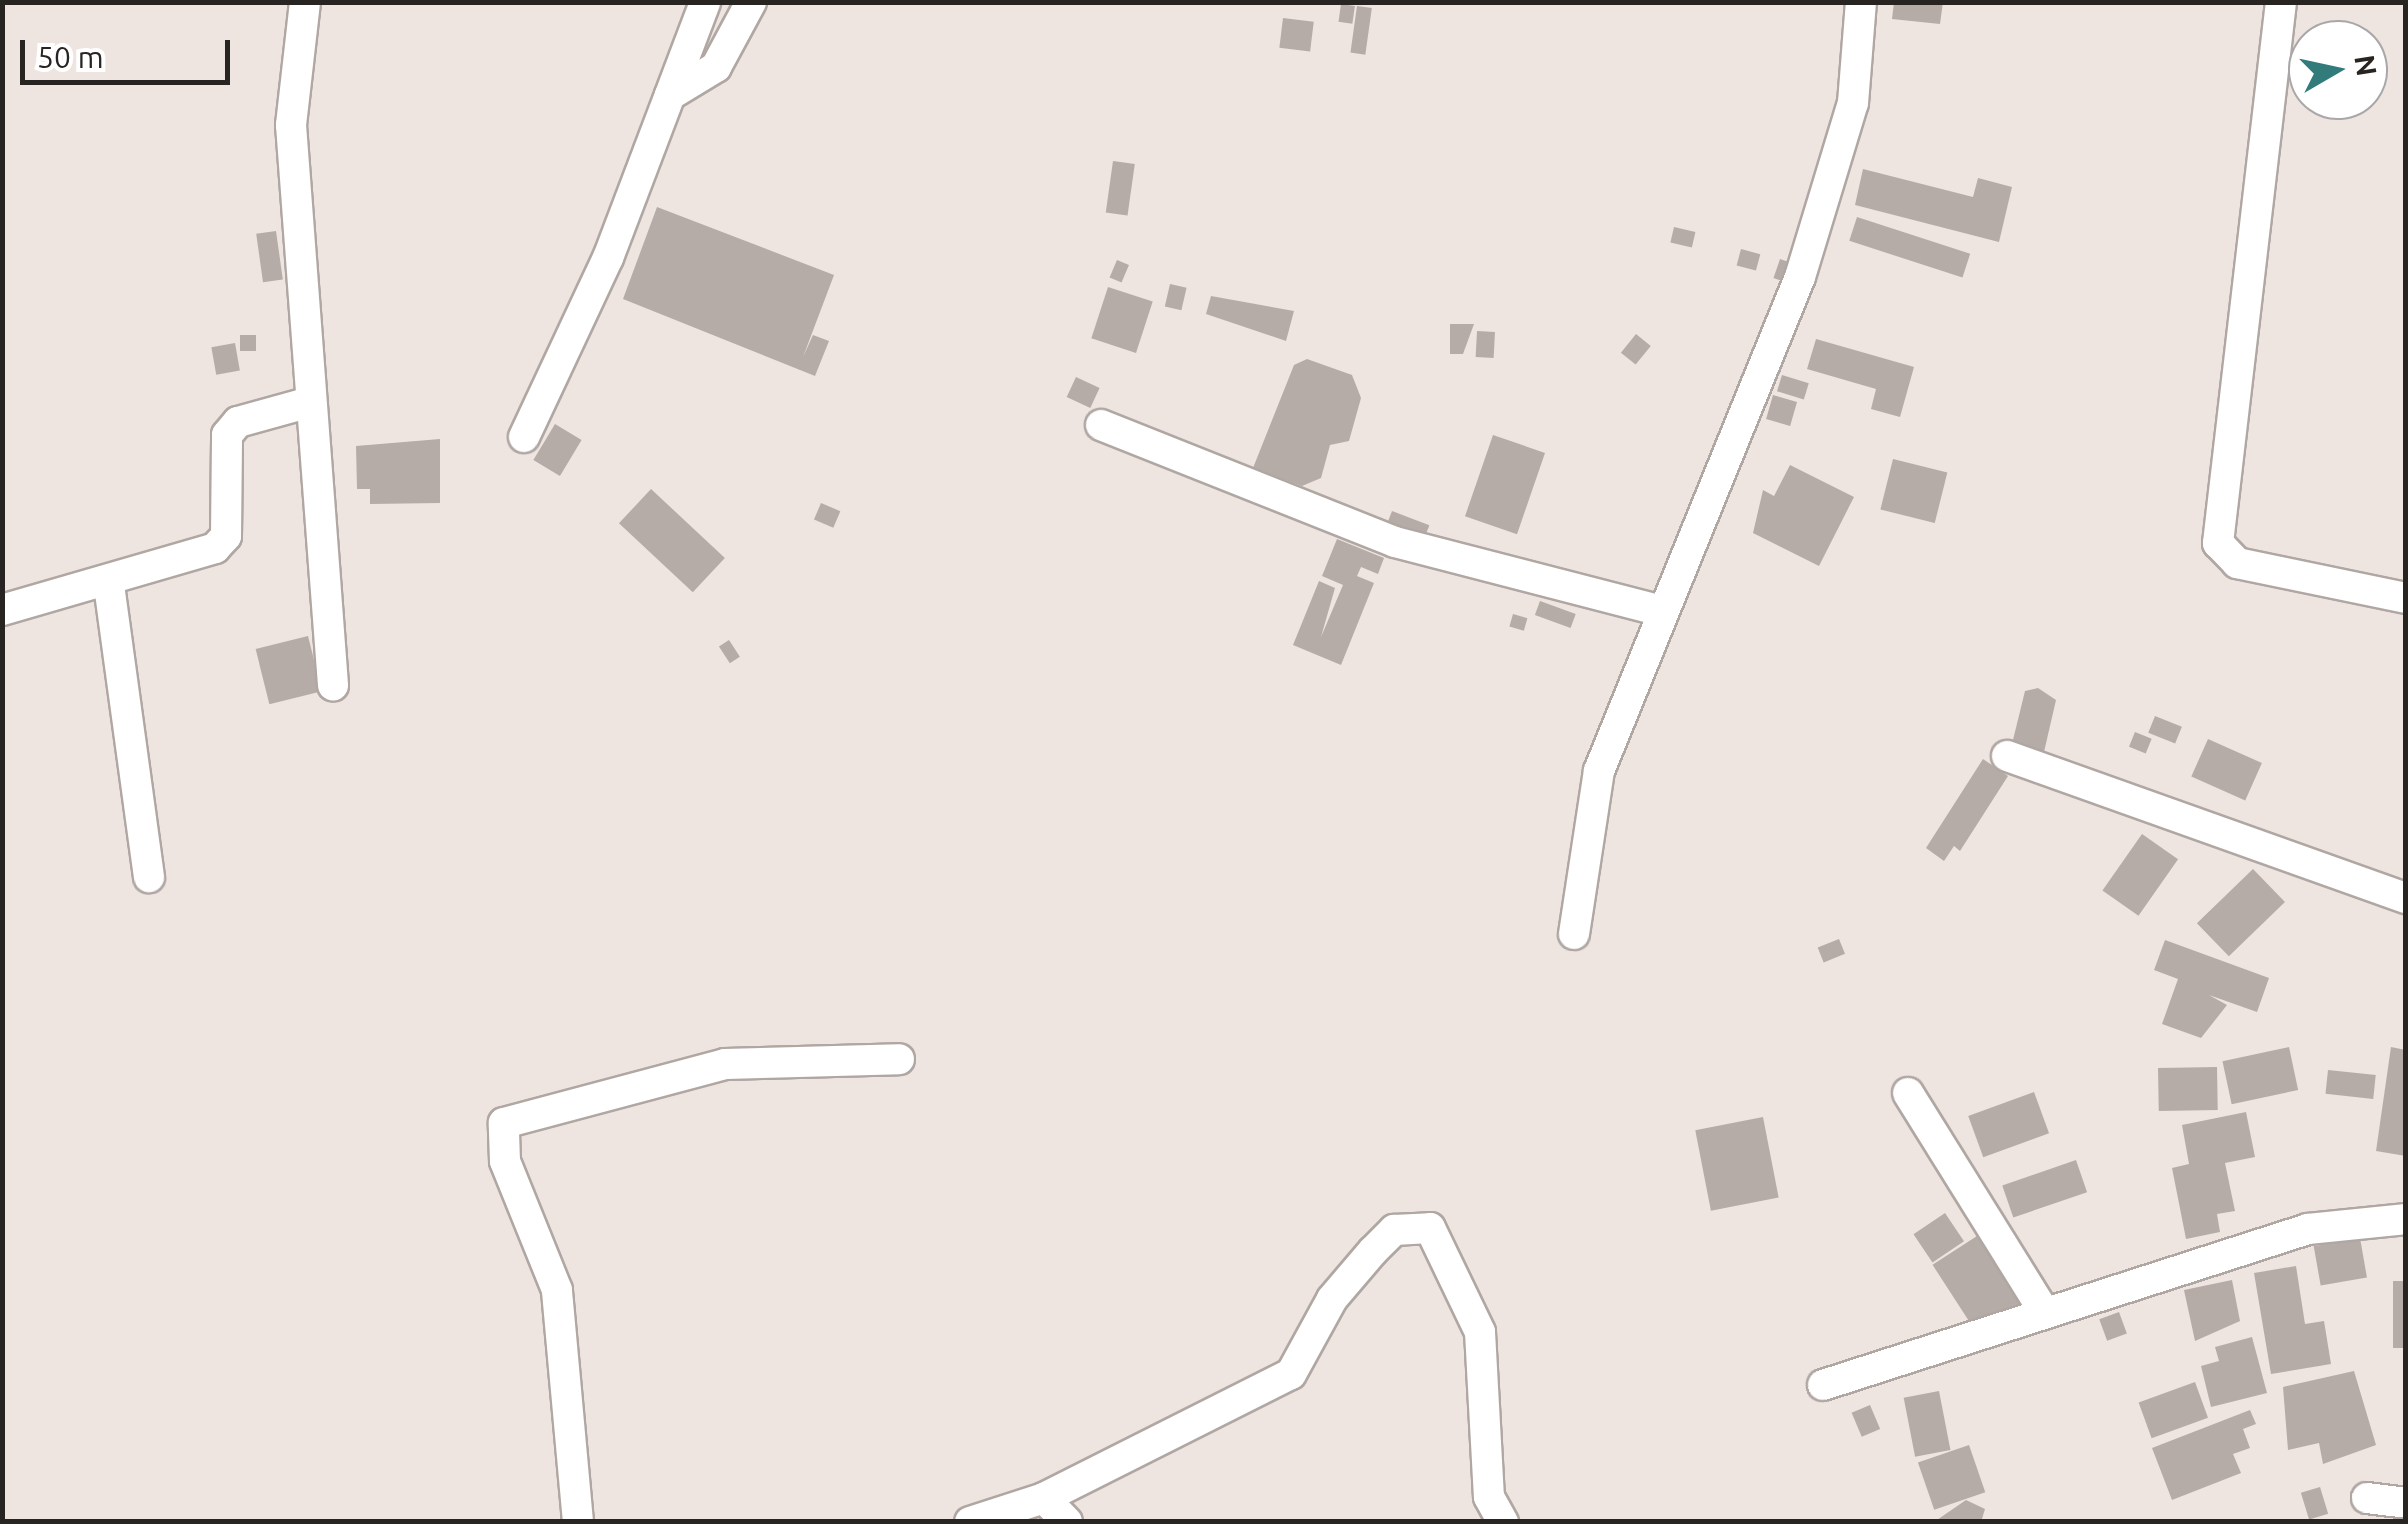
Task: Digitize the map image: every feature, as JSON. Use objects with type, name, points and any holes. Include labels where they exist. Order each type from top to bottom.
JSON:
[{"type":"street","points":[[304,2],[290,124],[333,685]]},
{"type":"street","points":[[524,438],[608,258],[705,2]]},
{"type":"street","points":[[670,95],[716,67],[751,2]]},
{"type":"street","points":[[1574,934],[1598,771],[1800,277],[1853,103],[1860,2]]},
{"type":"street","points":[[2282,2],[2218,543],[2237,564],[2406,598]]},
{"type":"street","points":[[2,610],[109,585],[214,548],[226,536],[227,435],[238,422],[310,402]]},
{"type":"street","points":[[1101,425],[1395,542],[1661,611]]},
{"type":"street","points":[[109,585],[150,877]]},
{"type":"street","points":[[2008,756],[2406,898]]},
{"type":"street","points":[[578,1522],[557,1290],[505,1161],[504,1122],[724,1064],[899,1059]]},
{"type":"street","points":[[1908,1093],[2045,1313]]},
{"type":"street","points":[[1823,1385],[2308,1229],[2406,1218]]},
{"type":"street","points":[[970,1522],[1044,1498],[1291,1374],[1332,1299],[1373,1251],[1394,1230],[1430,1228],[1480,1332],[1489,1497],[1503,1522]]},
{"type":"street","points":[[1044,1498],[1067,1522]]},
{"type":"street","points":[[2367,1498],[2406,1503]]},
{"type":"building","points":[[1894,2],[1943,2],[1940,24],[1892,19]]},
{"type":"building","points":[[1341,4],[1355,6],[1352,24],[1338,22]]},
{"type":"building","points":[[1357,6],[1372,8],[1365,55],[1350,53]]},
{"type":"building","points":[[1283,18],[1314,22],[1310,52],[1279,48]]},
{"type":"building","points":[[1113,161],[1135,164],[1128,216],[1106,212]]},
{"type":"building","points":[[1863,169],[1973,197],[1978,178],[2012,187],[1999,242],[1855,205]]},
{"type":"building","points":[[657,207],[834,275],[803,357],[813,335],[829,341],[815,376],[623,299]]},
{"type":"building","points":[[1857,217],[1970,254],[1962,278],[1849,241]]},
{"type":"building","points":[[1674,227],[1695,232],[1692,248],[1670,243]]},
{"type":"building","points":[[276,231],[283,280],[263,282],[256,234]]},
{"type":"building","points":[[1741,249],[1760,254],[1756,271],[1737,265]]},
{"type":"building","points":[[1780,259],[1797,265],[1791,284],[1773,278]]},
{"type":"building","points":[[1117,260],[1129,265],[1122,283],[1110,277]]},
{"type":"building","points":[[1170,284],[1187,288],[1181,310],[1165,306]]},
{"type":"building","points":[[1108,287],[1153,302],[1136,353],[1091,338]]},
{"type":"building","points":[[1211,296],[1294,311],[1286,341],[1206,314]]},
{"type":"building","points":[[1450,324],[1474,324],[1463,354],[1450,354]]},
{"type":"building","points":[[1477,331],[1495,332],[1494,358],[1476,357]]},
{"type":"building","points":[[1636,334],[1651,346],[1636,365],[1621,353]]},
{"type":"building","points":[[240,335],[256,335],[256,351],[240,351]]},
{"type":"building","points":[[1816,339],[1914,367],[1900,417],[1871,409],[1876,389],[1807,369]]},
{"type":"building","points":[[235,343],[240,371],[216,375],[211,347]]},
{"type":"building","points":[[1307,359],[1352,375],[1361,398],[1349,441],[1330,445],[1321,478],[1302,486],[1253,468],[1294,365]]},
{"type":"building","points":[[1782,375],[1809,383],[1804,399],[1777,391]]},
{"type":"building","points":[[1076,377],[1100,388],[1090,408],[1067,397]]},
{"type":"building","points":[[1773,395],[1797,402],[1790,426],[1766,419]]},
{"type":"building","points":[[555,424],[582,440],[560,476],[533,460]]},
{"type":"building","points":[[1493,435],[1545,453],[1517,534],[1465,516]]},
{"type":"building","points":[[440,439],[440,503],[370,504],[370,489],[357,489],[356,446]]},
{"type":"building","points":[[1893,459],[1947,473],[1935,523],[1880,509]]},
{"type":"building","points":[[1790,465],[1854,497],[1819,566],[1753,533],[1763,490],[1774,496]]},
{"type":"building","points":[[651,489],[725,558],[693,592],[619,523]]},
{"type":"building","points":[[821,503],[840,511],[833,528],[814,520]]},
{"type":"building","points":[[1392,511],[1429,525],[1424,539],[1387,525]]},
{"type":"building","points":[[1337,539],[1384,558],[1378,574],[1361,567],[1357,576],[1374,583],[1341,665],[1293,645],[1319,581],[1335,588],[1321,637],[1343,585],[1322,576]]},
{"type":"building","points":[[1540,601],[1576,614],[1571,628],[1535,615]]},
{"type":"building","points":[[1513,614],[1527,618],[1524,631],[1509,626]]},
{"type":"building","points":[[308,636],[322,691],[269,704],[256,649]]},
{"type":"building","points":[[729,640],[740,657],[730,663],[719,647]]},
{"type":"building","points":[[2038,688],[2056,700],[2044,752],[2012,744],[2025,691]]},
{"type":"building","points":[[2155,716],[2182,727],[2175,744],[2148,733]]},
{"type":"building","points":[[2135,732],[2152,739],[2146,754],[2129,747]]},
{"type":"building","points":[[2208,739],[2262,763],[2245,800],[2191,776]]},
{"type":"building","points":[[1983,759],[2008,776],[1960,851],[1954,846],[1944,861],[1926,848]]},
{"type":"building","points":[[2142,834],[2178,859],[2138,916],[2102,891]]},
{"type":"building","points":[[2253,869],[2285,902],[2229,956],[2197,923]]},
{"type":"building","points":[[1839,939],[1845,954],[1824,962],[1818,948]]},
{"type":"building","points":[[2165,940],[2269,978],[2257,1012],[2209,995],[2227,1005],[2201,1038],[2162,1024],[2178,979],[2154,970]]},
{"type":"building","points":[[2289,1047],[2298,1090],[2232,1104],[2222,1061]]},
{"type":"building","points":[[2391,1047],[2406,1050],[2406,1156],[2376,1151]]},
{"type":"building","points":[[2217,1067],[2218,1110],[2159,1111],[2158,1068]]},
{"type":"building","points":[[2328,1070],[2376,1075],[2373,1099],[2325,1094]]},
{"type":"building","points":[[2034,1092],[2049,1133],[1983,1157],[1968,1116]]},
{"type":"building","points":[[2246,1112],[2255,1157],[2225,1163],[2235,1211],[2217,1214],[2220,1232],[2186,1239],[2172,1168],[2189,1164],[2182,1125]]},
{"type":"building","points":[[1763,1117],[1779,1197],[1711,1211],[1695,1130]]},
{"type":"building","points":[[2076,1160],[2087,1192],[2013,1218],[2002,1185]]},
{"type":"building","points":[[1945,1213],[1964,1241],[1933,1262],[1913,1234]]},
{"type":"building","points":[[1977,1236],[2022,1305],[1977,1334],[1933,1265]]},
{"type":"building","points":[[2360,1238],[2367,1277],[2321,1286],[2314,1246]]},
{"type":"building","points":[[2296,1266],[2305,1324],[2324,1321],[2331,1364],[2271,1374],[2254,1273]]},
{"type":"building","points":[[2232,1280],[2240,1321],[2195,1341],[2184,1290]]},
{"type":"building","points":[[2393,1281],[2406,1281],[2406,1348],[2393,1348]]},
{"type":"building","points":[[2119,1312],[2127,1334],[2107,1341],[2099,1319]]},
{"type":"building","points":[[2252,1337],[2267,1393],[2211,1407],[2201,1366],[2219,1361],[2215,1347]]},
{"type":"building","points":[[2354,1371],[2376,1445],[2323,1464],[2319,1443],[2288,1450],[2283,1387]]},
{"type":"building","points":[[2195,1382],[2208,1418],[2152,1438],[2139,1403]]},
{"type":"building","points":[[1939,1391],[1950,1450],[1915,1457],[1904,1398]]},
{"type":"building","points":[[1870,1405],[1880,1429],[1862,1437],[1852,1413]]},
{"type":"building","points":[[2250,1410],[2256,1424],[2243,1429],[2250,1448],[2233,1454],[2241,1473],[2172,1500],[2152,1448]]},
{"type":"building","points":[[1969,1445],[1985,1492],[1934,1510],[1918,1463]]},
{"type":"building","points":[[2320,1487],[2328,1514],[2309,1520],[2301,1493]]},
{"type":"building","points":[[1966,1500],[1985,1509],[1981,1522],[1934,1522]]}]
